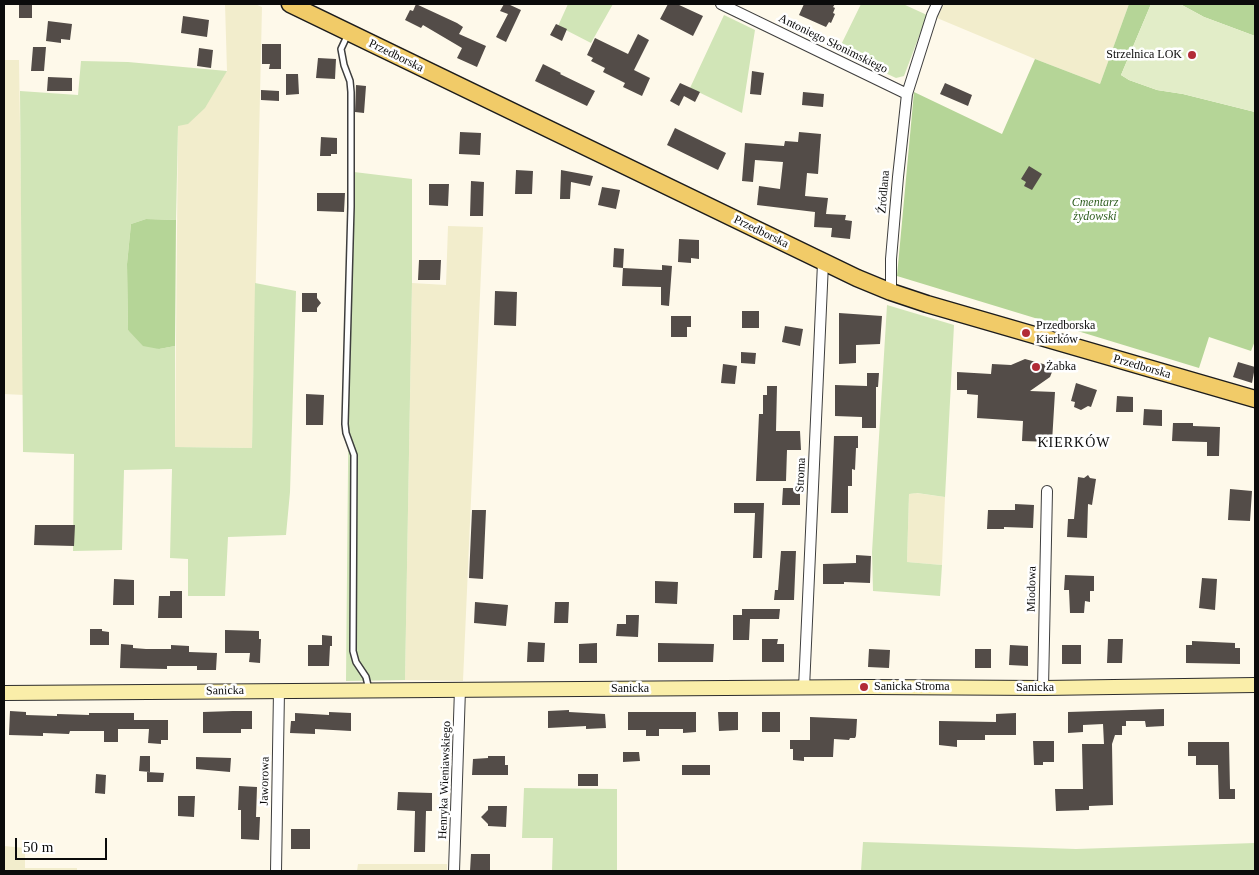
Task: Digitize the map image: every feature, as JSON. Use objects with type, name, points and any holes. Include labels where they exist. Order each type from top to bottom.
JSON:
[{"type":"main road","name":"Przedborska","points":[[290,4],[823,263],[891,292],[1255,399]]},
{"type":"street","name":"Antoniego Słonimskiego","points":[[721,4],[907,94]]},
{"type":"street","name":"Źródlana","points":[[891,292],[891,258],[907,94],[937,4]]},
{"type":"street","name":"Stroma","points":[[804,688],[823,263]]},
{"type":"street","name":"Miodowa","points":[[1043,688],[1047,491]]},
{"type":"street","name":"Sanicka","points":[[4,693],[1043,688],[1255,685]]},
{"type":"street","name":"Henryka Wieniawskiego","points":[[454,871],[460,690]]},
{"type":"street","name":"Jaworowa","points":[[276,871],[279,691]]},
{"type":"lane","points":[[348,32],[342,49],[344,65],[350,81],[351,207],[345,424],[346,433],[354,455],[353,652],[356,662],[366,677],[369,690]]},
{"type":"shaded area","points":[[225,4],[255,4],[262,7],[252,448],[175,447],[178,126],[227,71]]},
{"type":"shaded area","points":[[944,4],[1129,4],[1100,84],[937,18]]},
{"type":"shaded area","points":[[4,60],[19,60],[24,395],[4,394]]},
{"type":"shaded area","points":[[448,226],[483,227],[463,681],[405,680],[412,283],[446,285]]},
{"type":"shaded area","points":[[916,493],[945,497],[942,565],[907,562],[909,494]]},
{"type":"shaded area","points":[[4,846],[25,848],[25,868],[77,868],[77,871],[4,871]]},
{"type":"shaded area","points":[[358,864],[447,864],[447,871],[357,871]]},
{"type":"green space","points":[[568,4],[613,4],[591,43],[558,26]]},
{"type":"green space","points":[[861,4],[903,4],[927,15],[904,76],[896,78],[838,51]]},
{"type":"green space","name":"Cmentarz żydowski","points":[[1129,4],[1151,4],[1121,75],[1129,80],[1157,90],[1183,94],[1255,112],[1255,341],[1251,351],[1209,337],[1199,368],[897,276],[914,92],[1002,134],[1035,59],[1100,84]]},
{"type":"green space","name":"Strzelnica LOK","points":[[1151,4],[1180,4],[1204,17],[1255,36],[1255,112],[1183,94],[1157,90],[1129,80],[1121,75]]},
{"type":"green space","points":[[1180,4],[1255,4],[1255,36],[1204,17]]},
{"type":"green space","points":[[724,15],[755,30],[742,113],[690,88]]},
{"type":"green space","points":[[81,61],[128,62],[227,71],[205,108],[188,124],[178,126],[176,220],[146,219],[131,224],[127,264],[128,330],[159,349],[175,346],[175,447],[252,448],[255,283],[296,291],[290,492],[286,535],[228,537],[225,596],[188,596],[188,559],[170,558],[172,469],[124,470],[122,550],[73,551],[74,454],[23,452],[20,91],[78,95]]},
{"type":"green space","points":[[354,172],[412,179],[405,680],[346,681],[349,360]]},
{"type":"green space","points":[[146,219],[176,220],[175,346],[159,349],[143,346],[128,330],[127,264],[131,224]]},
{"type":"green space","points":[[887,305],[954,325],[945,497],[917,493],[909,494],[907,562],[942,565],[940,596],[873,591],[872,552]]},
{"type":"green space","points":[[524,788],[617,789],[617,871],[552,871],[553,838],[522,838]]},
{"type":"green space","points":[[863,842],[1076,849],[1255,843],[1255,871],[861,871]]},
{"type":"building","points":[[19,4],[32,4],[32,18],[19,18]]},
{"type":"building","points":[[416,4],[457,23],[463,27],[459,34],[486,46],[477,67],[457,58],[462,48],[423,25],[421,28],[405,20],[410,10],[413,11]]},
{"type":"building","points":[[504,4],[521,10],[506,42],[496,37],[508,14],[500,11]]},
{"type":"building","points":[[668,4],[677,4],[703,16],[693,36],[660,19]]},
{"type":"building","points":[[804,4],[835,4],[833,13],[835,14],[831,23],[829,22],[826,27],[799,15]]},
{"type":"building","points":[[183,16],[209,20],[207,37],[181,33]]},
{"type":"building","points":[[48,21],[72,24],[70,40],[61,39],[61,43],[46,41]]},
{"type":"building","points":[[556,24],[567,29],[562,41],[550,35]]},
{"type":"building","points":[[638,34],[649,40],[634,70],[650,78],[642,96],[623,87],[625,83],[603,72],[605,68],[591,61],[593,58],[587,55],[595,38],[628,54]]},
{"type":"building","points":[[262,44],[281,44],[281,69],[269,69],[270,64],[262,64]]},
{"type":"building","points":[[33,47],[46,47],[44,71],[31,71]]},
{"type":"building","points":[[199,48],[213,50],[211,68],[197,66]]},
{"type":"building","points":[[318,58],[336,59],[335,79],[316,78]]},
{"type":"building","points":[[543,64],[595,91],[587,106],[535,81]]},
{"type":"building","points":[[752,71],[764,73],[761,95],[750,94]]},
{"type":"building","points":[[286,74],[298,74],[299,94],[286,95]]},
{"type":"building","points":[[48,77],[72,78],[72,91],[47,91]]},
{"type":"building","points":[[680,83],[700,92],[695,102],[684,96],[679,106],[670,101]]},
{"type":"building","points":[[945,83],[972,95],[968,106],[940,94]]},
{"type":"building","points":[[356,85],[366,86],[364,113],[355,112]]},
{"type":"building","points":[[261,90],[279,91],[279,101],[261,100]]},
{"type":"building","points":[[803,92],[824,94],[823,107],[802,105]]},
{"type":"building","points":[[675,128],[726,153],[718,170],[667,145]]},
{"type":"building","points":[[460,132],[481,133],[480,155],[459,154]]},
{"type":"building","points":[[799,132],[821,134],[818,174],[807,173],[805,196],[828,198],[826,214],[846,215],[845,220],[852,221],[850,239],[831,237],[832,228],[814,227],[815,212],[757,205],[759,186],[780,189],[783,162],[755,160],[753,182],[742,181],[745,143],[784,146],[785,141],[798,142]]},
{"type":"building","points":[[321,137],[337,138],[337,154],[320,156]]},
{"type":"building","points":[[1029,166],[1042,174],[1032,190],[1024,186],[1026,182],[1021,179]]},
{"type":"building","points":[[516,170],[533,171],[532,194],[515,194]]},
{"type":"building","points":[[561,170],[593,176],[590,186],[571,182],[570,199],[560,199]]},
{"type":"building","points":[[471,181],[484,182],[483,216],[470,216]]},
{"type":"building","points":[[429,184],[449,184],[448,206],[429,205]]},
{"type":"building","points":[[602,187],[620,190],[616,209],[598,205]]},
{"type":"building","points":[[317,193],[345,193],[344,212],[317,211]]},
{"type":"building","points":[[679,239],[699,240],[699,259],[691,258],[691,263],[678,262]]},
{"type":"building","points":[[614,248],[624,249],[623,268],[613,267]]},
{"type":"building","points":[[419,260],[441,260],[440,280],[418,280]]},
{"type":"building","points":[[662,265],[672,266],[669,306],[661,305],[661,287],[622,286],[623,268],[662,270]]},
{"type":"building","points":[[495,291],[517,292],[516,326],[494,325]]},
{"type":"building","points":[[302,293],[317,293],[317,298],[321,303],[317,308],[317,312],[302,312]]},
{"type":"building","points":[[742,311],[759,311],[759,328],[742,328]]},
{"type":"building","points":[[839,313],[882,316],[880,344],[856,345],[856,363],[839,364]]},
{"type":"building","points":[[671,316],[691,316],[691,327],[687,327],[687,337],[671,337]]},
{"type":"building","points":[[785,326],[803,329],[800,346],[782,342]]},
{"type":"building","points":[[741,352],[756,353],[755,364],[741,363]]},
{"type":"building","points":[[1025,359],[1054,367],[1050,377],[1030,391],[1055,392],[1052,442],[1022,441],[1023,421],[977,418],[978,395],[967,394],[967,390],[957,390],[957,372],[991,374],[992,364],[1011,365]]},
{"type":"building","points":[[1238,362],[1255,367],[1252,383],[1233,377]]},
{"type":"building","points":[[723,364],[737,366],[735,384],[721,383]]},
{"type":"building","points":[[867,373],[879,373],[878,387],[876,387],[876,428],[862,428],[862,417],[835,416],[835,385],[867,386]]},
{"type":"building","points":[[1076,383],[1097,390],[1091,407],[1088,406],[1081,410],[1074,407],[1075,402],[1071,401]]},
{"type":"building","points":[[767,386],[777,386],[776,431],[800,431],[801,450],[787,450],[786,481],[756,481],[759,414],[763,414],[763,395],[767,395]]},
{"type":"building","points":[[306,394],[324,395],[323,425],[306,425]]},
{"type":"building","points":[[1117,396],[1133,397],[1133,412],[1116,412]]},
{"type":"building","points":[[1144,409],[1162,410],[1162,426],[1143,425]]},
{"type":"building","points":[[1173,423],[1193,423],[1193,426],[1220,427],[1219,456],[1207,456],[1207,442],[1172,441]]},
{"type":"building","points":[[834,436],[858,436],[855,470],[852,469],[852,486],[848,486],[848,513],[831,513]]},
{"type":"building","points":[[1088,475],[1090,478],[1096,479],[1092,505],[1088,504],[1087,538],[1067,537],[1068,519],[1074,519],[1078,477],[1084,478]]},
{"type":"building","points":[[783,488],[800,488],[800,505],[782,505]]},
{"type":"building","points":[[1230,489],[1252,491],[1250,521],[1228,520]]},
{"type":"building","points":[[734,503],[764,503],[762,558],[753,558],[755,513],[734,513]]},
{"type":"building","points":[[1015,504],[1034,505],[1033,528],[1004,527],[1004,529],[987,529],[988,510],[1015,510]]},
{"type":"building","points":[[472,510],[486,510],[483,579],[469,578]]},
{"type":"building","points":[[35,525],[75,525],[74,546],[34,545]]},
{"type":"building","points":[[781,551],[796,551],[794,600],[774,600],[775,590],[778,590]]},
{"type":"building","points":[[856,555],[871,556],[870,583],[844,582],[844,584],[823,584],[823,564],[856,563]]},
{"type":"building","points":[[1065,575],[1094,576],[1094,591],[1090,591],[1090,602],[1085,601],[1084,613],[1070,613],[1069,590],[1064,590]]},
{"type":"building","points":[[1202,578],[1217,579],[1215,610],[1199,608]]},
{"type":"building","points":[[114,579],[134,580],[134,605],[113,605]]},
{"type":"building","points":[[655,581],[678,582],[677,604],[655,603]]},
{"type":"building","points":[[170,591],[182,591],[182,618],[158,618],[159,596],[170,596]]},
{"type":"building","points":[[475,602],[508,605],[506,626],[474,623]]},
{"type":"building","points":[[555,602],[569,602],[568,623],[554,623]]},
{"type":"building","points":[[742,609],[780,609],[779,619],[750,619],[749,640],[733,640],[733,615],[742,615]]},
{"type":"building","points":[[626,615],[639,615],[638,637],[616,636],[617,624],[626,624]]},
{"type":"building","points":[[90,629],[102,629],[102,631],[109,632],[109,645],[90,645]]},
{"type":"building","points":[[225,630],[259,631],[259,639],[261,639],[260,663],[249,662],[250,653],[225,653]]},
{"type":"building","points":[[322,635],[332,636],[329,666],[308,666],[308,645],[322,645]]},
{"type":"building","points":[[762,639],[778,639],[777,644],[784,644],[784,662],[762,662]]},
{"type":"building","points":[[1108,639],[1123,639],[1122,663],[1107,663]]},
{"type":"building","points":[[1192,641],[1235,643],[1235,648],[1240,648],[1240,664],[1186,663],[1186,645],[1192,645]]},
{"type":"building","points":[[528,642],[545,643],[544,662],[527,662]]},
{"type":"building","points":[[597,643],[597,663],[579,663],[579,644]]},
{"type":"building","points":[[658,643],[714,644],[713,662],[658,662]]},
{"type":"building","points":[[121,644],[133,645],[133,648],[146,649],[171,649],[171,645],[189,646],[189,652],[217,653],[216,670],[197,670],[197,666],[167,666],[167,669],[120,668]]},
{"type":"building","points":[[1010,645],[1028,646],[1028,666],[1009,665]]},
{"type":"building","points":[[1062,645],[1081,645],[1081,664],[1062,664]]},
{"type":"building","points":[[869,649],[890,650],[889,668],[868,667]]},
{"type":"building","points":[[975,649],[991,649],[991,668],[975,668]]},
{"type":"building","points":[[1164,709],[1164,726],[1146,727],[1145,721],[1126,721],[1126,726],[1122,726],[1122,735],[1115,735],[1112,744],[1113,805],[1089,806],[1089,810],[1056,811],[1055,789],[1083,789],[1082,744],[1104,744],[1103,724],[1083,725],[1083,732],[1068,733],[1068,712]]},
{"type":"building","points":[[569,710],[569,712],[605,714],[606,728],[586,729],[586,726],[548,728],[548,711]]},
{"type":"building","points":[[10,711],[26,712],[26,715],[57,716],[57,714],[134,713],[134,720],[168,720],[168,740],[161,740],[161,744],[148,743],[149,729],[118,729],[118,742],[104,742],[104,731],[70,731],[69,734],[43,733],[43,736],[9,735]]},
{"type":"building","points":[[252,711],[252,729],[241,729],[241,733],[203,733],[203,712]]},
{"type":"building","points":[[329,712],[351,713],[351,731],[315,729],[315,734],[290,733],[291,721],[295,721],[295,713],[329,715]]},
{"type":"building","points":[[628,712],[696,712],[696,732],[683,733],[683,729],[659,729],[659,736],[646,736],[646,730],[628,730]]},
{"type":"building","points":[[718,712],[738,712],[738,730],[719,731]]},
{"type":"building","points":[[762,712],[780,712],[780,732],[762,732]]},
{"type":"building","points":[[1016,713],[1016,735],[985,735],[985,740],[957,740],[957,747],[939,745],[939,721],[996,722],[996,714]]},
{"type":"building","points":[[810,717],[857,719],[856,736],[849,740],[834,739],[833,757],[804,757],[804,761],[793,760],[793,749],[790,749],[790,740],[810,740]]},
{"type":"building","points":[[1033,741],[1054,741],[1054,762],[1043,762],[1043,765],[1034,765]]},
{"type":"building","points":[[1188,742],[1229,742],[1230,789],[1235,789],[1235,799],[1219,799],[1218,765],[1196,765],[1196,756],[1188,756]]},
{"type":"building","points":[[623,752],[639,752],[640,761],[623,762]]},
{"type":"building","points":[[140,756],[150,756],[150,772],[139,771]]},
{"type":"building","points":[[488,756],[505,756],[505,765],[508,765],[508,775],[472,775],[473,759],[488,758]]},
{"type":"building","points":[[196,757],[231,758],[230,772],[196,769]]},
{"type":"building","points":[[682,765],[710,765],[710,775],[682,775]]},
{"type":"building","points":[[147,772],[164,773],[163,782],[147,782]]},
{"type":"building","points":[[96,774],[106,775],[105,794],[95,793]]},
{"type":"building","points":[[578,774],[598,774],[598,786],[578,786]]},
{"type":"building","points":[[239,786],[257,787],[256,817],[260,817],[259,840],[241,839],[241,810],[238,810]]},
{"type":"building","points":[[398,792],[432,793],[432,811],[426,811],[425,852],[414,852],[415,811],[397,810]]},
{"type":"building","points":[[178,796],[195,796],[194,817],[178,816]]},
{"type":"building","points":[[488,806],[507,806],[506,827],[488,826],[481,817],[488,810]]},
{"type":"building","points":[[291,829],[310,829],[310,849],[291,849]]},
{"type":"building","points":[[471,854],[490,854],[490,871],[470,871]]},
{"type":"place","name":"Strzelnica LOK","points":[[1192,55]]},
{"type":"place","name":"Przedborska Kierków","points":[[1026,333]]},
{"type":"place","name":"Żabka","points":[[1036,367]]},
{"type":"place","name":"Sanicka Stroma","points":[[864,687]]},
{"type":"district","name":"KIERKÓW","points":[[1074,443]]}]
